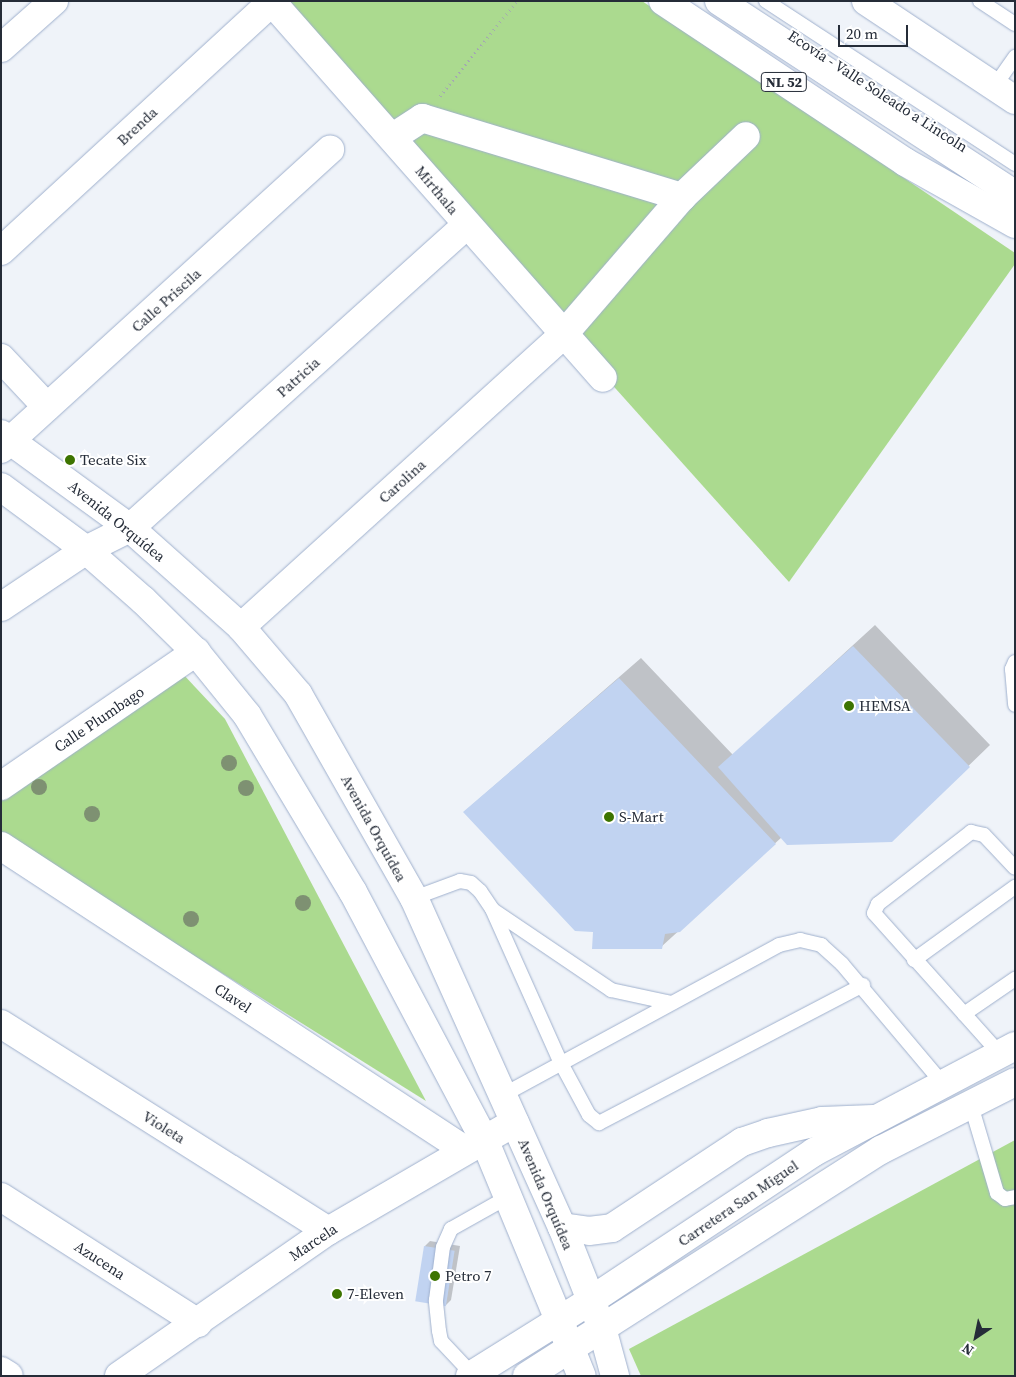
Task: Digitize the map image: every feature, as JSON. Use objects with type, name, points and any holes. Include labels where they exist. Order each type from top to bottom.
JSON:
[{"type":"street","points":[[1,48],[54,1]]},
{"type":"street","name":"Mirthala","points":[[272,1],[393,137],[466,225],[603,378]]},
{"type":"street","name":"Brenda","points":[[1,251],[272,1]]},
{"type":"street","name":"NL 52","points":[[663,1],[905,162],[1015,224]]},
{"type":"street","points":[[688,1],[910,147],[1015,210]]},
{"type":"street","points":[[719,1],[1015,195]]},
{"type":"street","points":[[866,1],[1004,94]]},
{"type":"street","points":[[393,137],[422,118],[682,198]]},
{"type":"street","name":"Carolina","points":[[241,627],[563,335],[682,198],[746,136]]},
{"type":"street","name":"Calle Priscila","points":[[5,441],[47,407],[330,150]]},
{"type":"street","name":"Patricia","points":[[1,607],[86,550],[130,528],[466,225]]},
{"type":"street","points":[[1,358],[47,407]]},
{"type":"street","name":"Avenida Orquídea","points":[[5,441],[130,528],[241,627],[298,694],[414,898],[562,1227],[602,1328],[615,1376]]},
{"type":"street","points":[[1,487],[86,550],[196,652],[247,715],[353,892],[475,1144],[508,1196],[582,1376]]},
{"type":"street","name":"Calle Plumbago","points":[[1,786],[196,652]]},
{"type":"street","name":"Clavel","points":[[1,846],[475,1144]]},
{"type":"street","name":"Violeta","points":[[1,1024],[328,1231]]},
{"type":"street","name":"Carretera San Miguel","points":[[471,1375],[557,1319],[590,1301],[814,1152],[882,1119],[942,1084],[1007,1050]]},
{"type":"street","name":"Carretera San Miguel","points":[[527,1376],[882,1150],[1015,1082]]},
{"type":"street","points":[[562,1227],[589,1232],[612,1228],[742,1142],[768,1133],[822,1121],[882,1119]]},
{"type":"street","name":"Marcela","points":[[119,1376],[328,1231],[515,1122]]},
{"type":"street","name":"Azucena","points":[[1,1197],[198,1323]]},
{"type":"street","points":[[1,1371],[9,1376]]},
{"type":"lane","name":"Ecovía - Valle Soleado a Lincoln","points":[[740,1],[1015,181]]},
{"type":"lane","points":[[766,1],[1015,164]]},
{"type":"lane","points":[[980,1],[1015,24]]},
{"type":"lane","points":[[1004,94],[1015,57]]},
{"type":"lane","points":[[1015,662],[1012,669],[1015,705]]},
{"type":"lane","points":[[1007,1050],[964,1014],[879,921],[874,913],[878,904],[972,832],[984,835],[1015,868]]},
{"type":"lane","points":[[414,898],[460,881],[471,883],[480,891],[492,909],[561,1064],[589,1115],[599,1123],[607,1121],[862,985]]},
{"type":"lane","points":[[914,960],[1015,887]]},
{"type":"lane","points":[[492,909],[611,990],[672,1003]]},
{"type":"lane","points":[[503,1094],[779,946],[800,940],[822,946],[862,985],[942,1084]]},
{"type":"lane","points":[[964,1014],[1015,979]]},
{"type":"lane","points":[[971,1105],[997,1193],[1005,1199],[1015,1197]]},
{"type":"lane","points":[[471,1375],[441,1342],[436,1300],[442,1247],[451,1229],[458,1223],[508,1196]]},
{"type":"path","points":[[422,118],[517,1]]},
{"type":"green space","points":[[282,1],[642,1],[1015,253],[1015,264],[789,582],[538,302]]},
{"type":"green space","points":[[182,673],[225,719],[426,1101],[1,835],[1,796]]},
{"type":"green space","points":[[1015,1140],[1015,1376],[641,1376],[629,1349]]},
{"type":"building","name":"HEMSA","points":[[853,646],[970,767],[892,842],[787,845],[718,767]]},
{"type":"building","name":"S-Mart","points":[[619,678],[776,844],[680,932],[665,934],[662,949],[592,949],[593,932],[575,931],[463,812]]},
{"type":"building","name":"Petro 7","points":[[424,1246],[455,1251],[446,1306],[415,1301]]},
{"type":"place","name":"Tecate Six","points":[[70,460]]},
{"type":"place","name":"HEMSA","points":[[849,706]]},
{"type":"place","name":"S-Mart","points":[[609,817]]},
{"type":"place","name":"Petro 7","points":[[435,1276]]},
{"type":"place","name":"7-Eleven","points":[[337,1294]]}]
